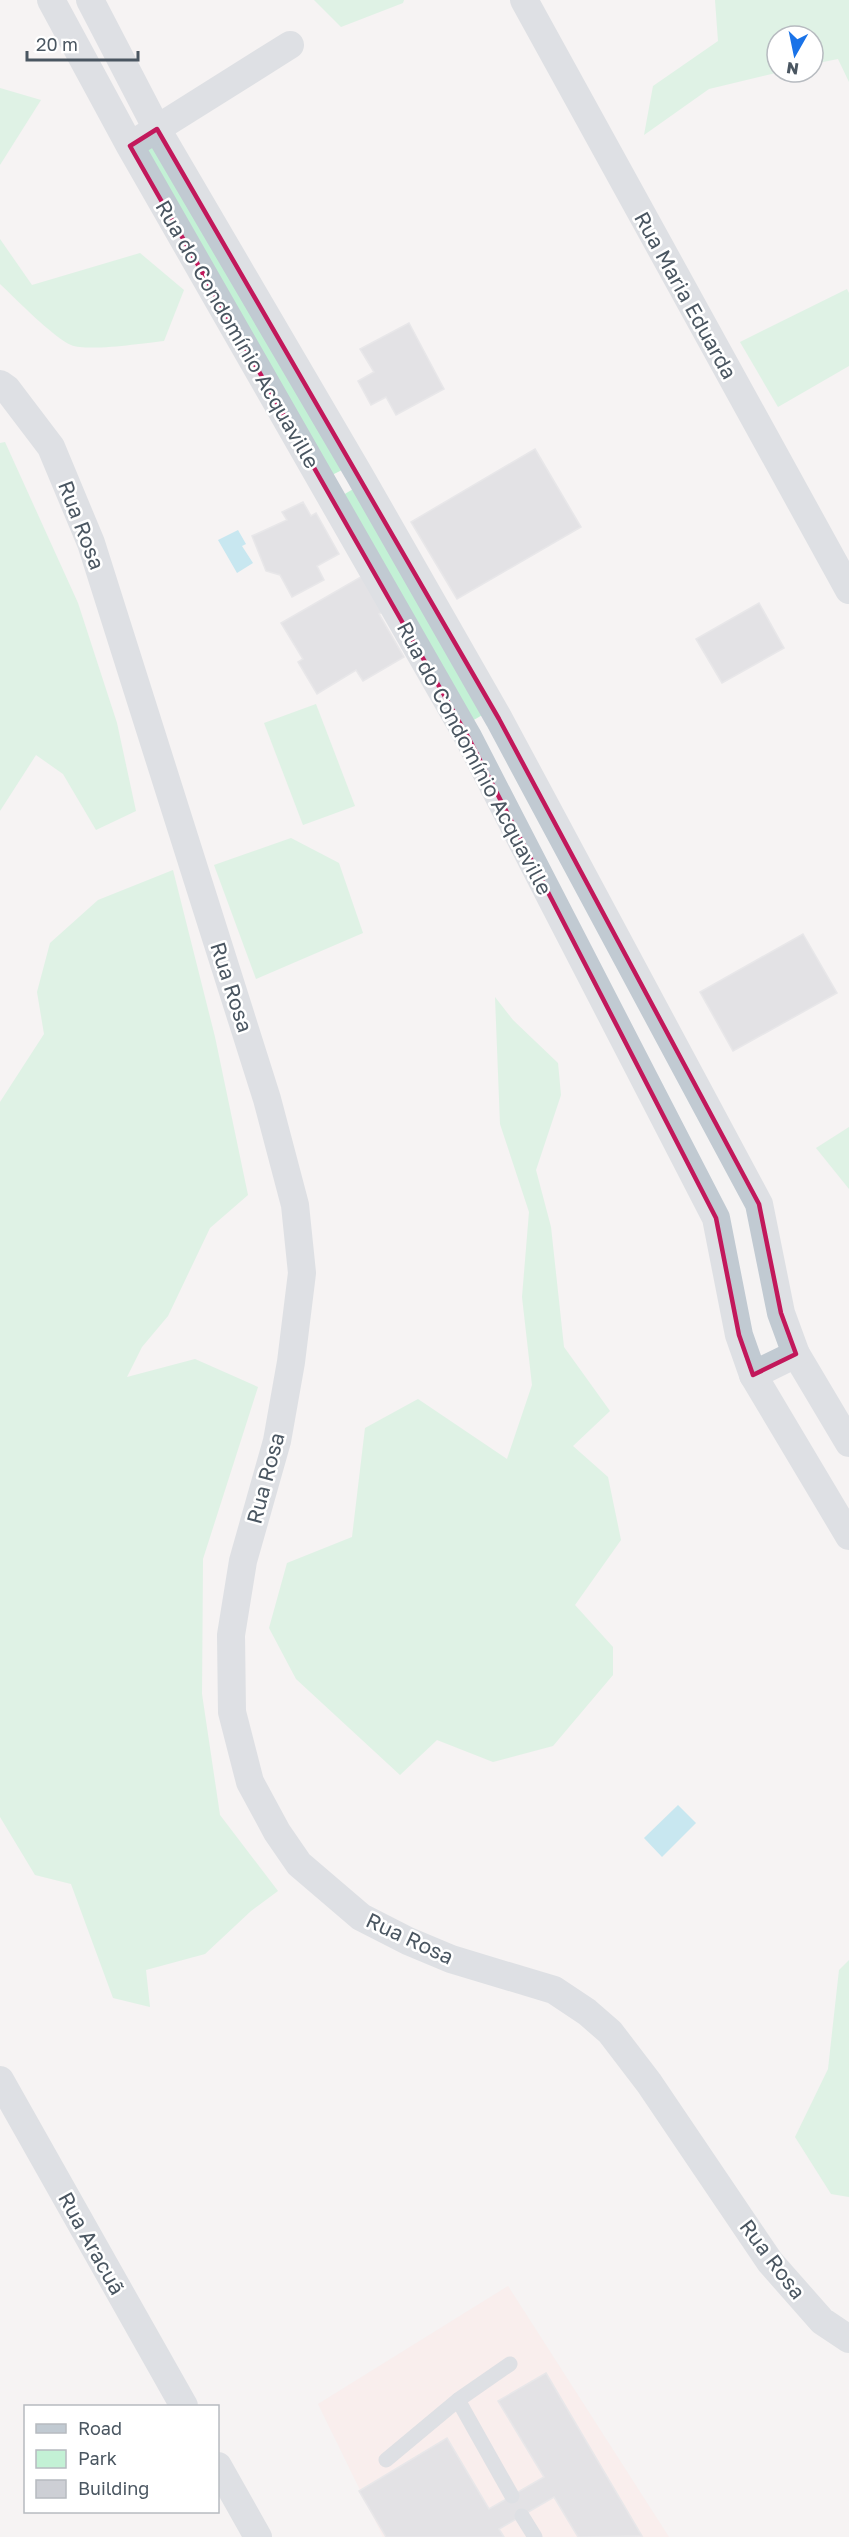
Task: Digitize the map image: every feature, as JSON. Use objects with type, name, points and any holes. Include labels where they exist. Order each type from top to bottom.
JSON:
[{"type":"street","name":"Rua do Condomínio Acquaville","points":[[51,0],[130,146],[468,737],[624,1044],[716,1218],[739,1335],[753,1375],[849,1536]]},
{"type":"street","name":"Rua do Condomínio Acquaville","points":[[90,0],[157,129],[499,719],[759,1204],[781,1313],[796,1354],[849,1443]]},
{"type":"street","name":"Rua Maria Eduarda","points":[[524,0],[849,590]]},
{"type":"street","points":[[130,146],[290,45]]},
{"type":"street","name":"Rua Rosa","points":[[0,384],[7,389],[51,447],[91,543],[267,1099],[295,1205],[302,1273],[291,1362],[277,1441],[243,1561],[231,1635],[232,1712],[250,1782],[277,1832],[299,1864],[361,1917],[408,1941],[451,1959],[554,1990],[587,2012],[610,2032],[649,2083],[770,2262],[822,2321],[849,2339]]},
{"type":"street","points":[[328,490],[359,474]]},
{"type":"street","points":[[468,737],[499,719]]},
{"type":"street","points":[[624,1044],[662,1022]]},
{"type":"street","points":[[753,1375],[796,1354]]},
{"type":"street","name":"Rua Aracuã","points":[[0,2080],[183,2405]]},
{"type":"street","points":[[219,2468],[258,2537]]},
{"type":"lane","points":[[386,2460],[458,2400],[510,2364]]},
{"type":"lane","points":[[458,2400],[512,2496]]},
{"type":"lane","points":[[522,2516],[535,2537]]},
{"type":"highlighted area","points":[[157,129],[499,719],[759,1204],[781,1313],[796,1354],[753,1375],[739,1335],[716,1218],[468,737],[130,146]]},
{"type":"shaded area","points":[[508,2286],[669,2537],[383,2537],[318,2404]]},
{"type":"green space","points":[[314,0],[404,0],[403,3],[341,27]]},
{"type":"green space","points":[[715,0],[849,0],[849,82],[838,59],[825,62],[825,24],[765,24],[765,76],[709,89],[644,135],[653,86],[718,41]]},
{"type":"green space","points":[[0,88],[41,100],[0,165]]},
{"type":"green space","points":[[153,144],[344,469],[332,475],[145,149]]},
{"type":"green space","points":[[0,239],[32,285],[140,253],[184,290],[164,341],[90,348],[71,345],[63,341],[0,284]]},
{"type":"green space","points":[[847,289],[849,293],[849,366],[778,407],[740,342]]},
{"type":"green space","points":[[5,442],[78,603],[117,723],[136,811],[96,830],[63,774],[36,755],[0,811],[0,443]]},
{"type":"green space","points":[[355,488],[484,714],[472,721],[343,495]]},
{"type":"green space","points":[[316,704],[355,806],[303,825],[264,723]]},
{"type":"green space","points":[[291,838],[339,863],[363,933],[256,979],[214,865]]},
{"type":"green space","points":[[173,870],[215,1037],[248,1195],[210,1228],[168,1316],[142,1347],[127,1377],[195,1359],[258,1387],[203,1559],[202,1694],[220,1815],[278,1891],[251,1911],[205,1954],[146,1970],[150,2007],[113,1998],[71,1884],[35,1875],[0,1817],[0,1102],[44,1034],[37,992],[50,943],[98,900]]},
{"type":"green space","points":[[495,997],[513,1020],[558,1063],[561,1095],[536,1170],[551,1227],[564,1347],[610,1411],[573,1446],[608,1477],[621,1540],[575,1605],[613,1647],[613,1675],[553,1746],[493,1762],[437,1740],[400,1775],[296,1679],[269,1628],[287,1563],[352,1537],[365,1428],[418,1399],[507,1459],[532,1385],[522,1297],[529,1212],[500,1124]]},
{"type":"green space","points":[[849,1127],[849,1189],[816,1148]]},
{"type":"green space","points":[[849,1960],[849,2197],[831,2194],[795,2137],[828,2069],[839,1970]]},
{"type":"water","points":[[238,530],[246,544],[242,546],[253,563],[237,573],[218,540]]},
{"type":"water","points":[[678,1805],[696,1823],[662,1857],[644,1838]]},
{"type":"building","points":[[409,323],[444,389],[396,415],[386,397],[371,405],[358,381],[374,372],[360,349]]},
{"type":"building","points":[[535,449],[581,527],[457,599],[411,522]]},
{"type":"building","points":[[303,502],[311,516],[316,513],[339,554],[317,566],[324,580],[292,597],[280,575],[266,571],[252,536],[287,520],[282,512]]},
{"type":"building","points":[[366,574],[386,610],[379,614],[404,657],[363,681],[356,670],[317,694],[298,662],[303,659],[281,623]]},
{"type":"building","points":[[759,603],[784,648],[722,683],[696,639]]},
{"type":"building","points":[[803,934],[837,993],[733,1051],[700,992]]},
{"type":"building","points":[[546,2373],[642,2536],[578,2537],[554,2497],[499,2529],[504,2537],[386,2537],[359,2491],[447,2438],[489,2509],[544,2477],[498,2401]]}]
